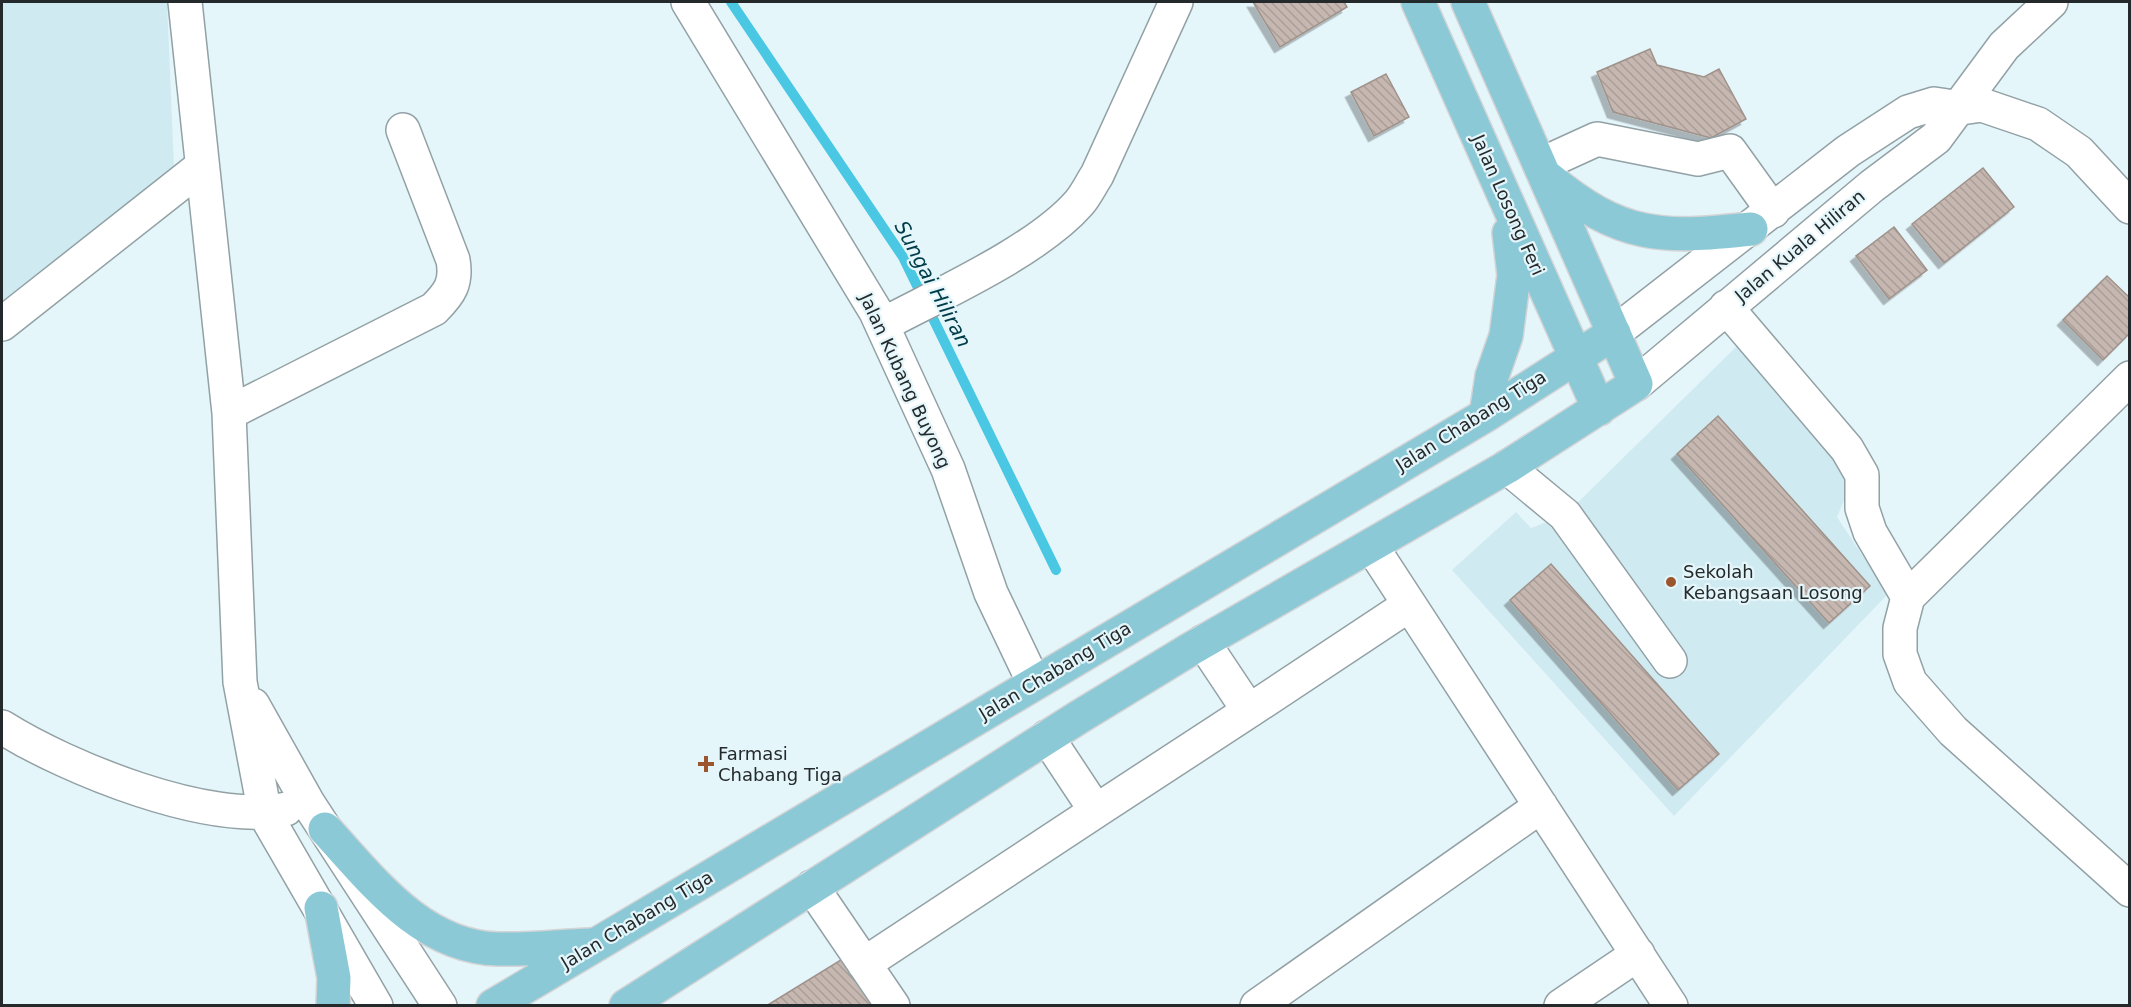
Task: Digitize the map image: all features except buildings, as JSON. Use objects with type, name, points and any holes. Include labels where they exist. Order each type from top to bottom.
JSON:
[{"type":"main road","name":"Jalan Losong Feri","points":[[1418,2],[1599,409]]},
{"type":"main road","points":[[626,1005],[1079,717],[1196,646],[1372,547],[1507,467],[1636,384],[1468,2]]},
{"type":"main road","points":[[1542,170],[1577,202],[1630,229],[1687,236],[1762,220]]},
{"type":"main road","points":[[1486,416],[1492,375],[1506,336],[1514,275],[1505,198]]},
{"type":"main road","name":"Jalan Chabang Tiga","points":[[493,1005],[1486,416],[1575,356],[1614,333]]},
{"type":"main road","points":[[316,816],[376,885],[418,923],[458,943],[496,949],[595,945]]},
{"type":"main road","points":[[321,908],[334,978],[333,1005]]},
{"type":"main road","points":[[648,1005],[675,975]]},
{"type":"street","points":[[185,2],[229,413],[240,682],[265,814],[376,1005]]},
{"type":"street","name":"Jalan Kubang Buyong","points":[[688,2],[882,325],[948,469],[991,593],[1045,677]]},
{"type":"street","points":[[882,325],[1025,246],[1052,228],[1080,202],[1097,176],[1176,2]]},
{"type":"street","name":"Jalan Kuala Hiliran","points":[[1636,384],[1872,186],[1936,138],[1961,108],[2004,46],[2051,2]]},
{"type":"street","points":[[1614,333],[1848,151],[1908,112],[1934,104],[1961,108],[1982,105],[2004,110],[2038,124],[2079,152],[2130,207]]},
{"type":"street","points":[[229,413],[434,309],[449,294],[456,277],[453,260],[403,130]]},
{"type":"street","points":[[1542,170],[1597,139],[1698,159],[1730,151],[1762,220]]},
{"type":"street","points":[[2,324],[201,167]]},
{"type":"street","points":[[1726,307],[1847,450],[1862,475],[1862,508],[1870,532],[1908,597]]},
{"type":"street","points":[[2130,378],[1908,597],[1900,628],[1900,654],[1910,682],[1953,731],[2130,890]]},
{"type":"street","points":[[1507,467],[1564,515],[1670,661]]},
{"type":"street","points":[[1372,547],[1671,1005]]},
{"type":"street","points":[[864,964],[1409,605]]},
{"type":"street","points":[[1196,646],[1249,711]]},
{"type":"street","points":[[240,682],[316,816],[440,1005]]},
{"type":"street","points":[[2,727],[82,768],[173,801],[265,814],[316,816]]},
{"type":"street","points":[[1047,737],[1096,811]]},
{"type":"street","points":[[1257,1005],[1541,806]]},
{"type":"street","points":[[812,887],[893,1005]]},
{"type":"street","points":[[1561,1005],[1638,954]]},
{"type":"shaded area","points":[[2,2],[167,2],[174,166],[2,306]]},
{"type":"shaded area","name":"Sekolah Kebangsaan Losong","points":[[1744,339],[1851,484],[1837,517],[1888,594],[1674,816],[1452,570],[1516,512],[1531,528],[1565,515]]},
{"type":"waterway","name":"Sungai Hiliran","points":[[731,2],[903,257],[1056,570]]},
{"type":"place","name":"Sekolah Kebangsaan Losong","points":[[1671,582]]},
{"type":"place","name":"Farmasi Chabang Tiga","points":[[706,764]]}]
